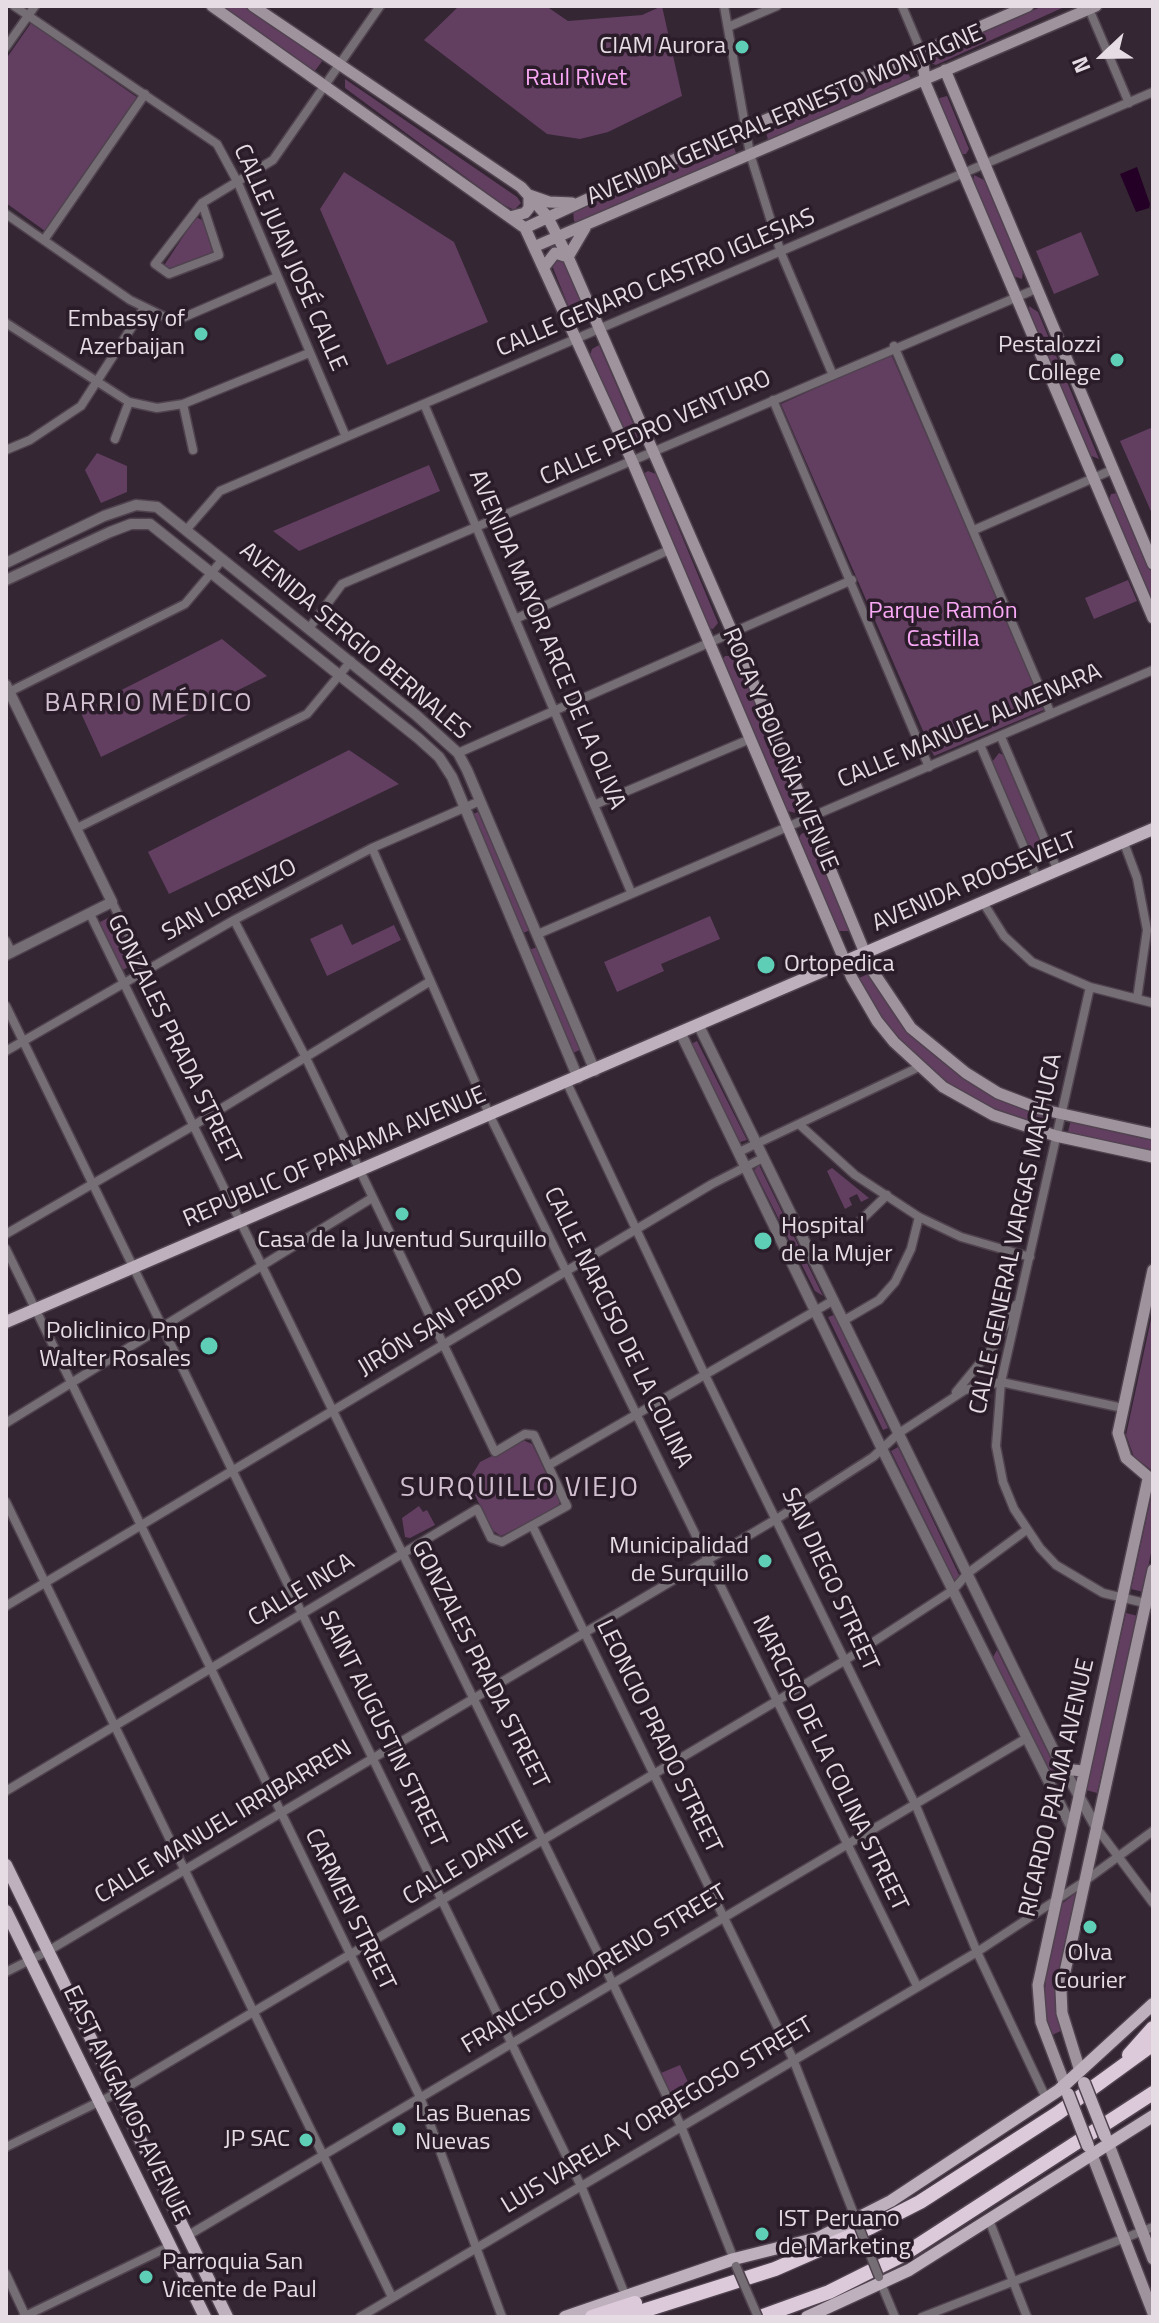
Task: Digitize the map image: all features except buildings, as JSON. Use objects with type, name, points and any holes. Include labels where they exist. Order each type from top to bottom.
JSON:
[{"type":"highway","points":[[1111,2077],[1153,2028]]},
{"type":"highway","points":[[624,2317],[775,2269],[831,2247],[920,2202],[1111,2077],[1153,2044]]},
{"type":"highway","points":[[759,2317],[829,2292],[903,2255],[1153,2096]]},
{"type":"highway","points":[[592,2317],[749,2268],[831,2247]]},
{"type":"main road","name":"ROCA Y BOLOÑA AVENUE","points":[[212,6],[525,228],[536,246],[632,461],[845,963],[877,1021],[919,1067],[943,1087],[979,1108],[1056,1136],[1153,1157]]},
{"type":"main road","points":[[253,6],[472,152],[529,195],[572,205],[567,223],[583,227],[568,257],[555,253],[545,266]]},
{"type":"main road","name":"AVENIDA GENERAL ERNESTO MONTAGNE","points":[[525,228],[1028,6]]},
{"type":"main road","name":"AVENIDA GENERAL ERNESTO MONTAGNE","points":[[536,246],[1090,7]]},
{"type":"main road","points":[[921,51],[924,80],[1153,618]]},
{"type":"main road","points":[[945,70],[1153,564]]},
{"type":"main road","name":"ROCA Y BOLOÑA AVENUE","points":[[529,195],[547,216],[568,257],[733,634],[866,954],[901,1015],[933,1049],[998,1093],[1061,1114],[1153,1134]]},
{"type":"main road","points":[[510,217],[525,213],[529,208],[529,195]]},
{"type":"main road","name":"AVENIDA ROOSEVELT","points":[[681,1034],[1153,829]]},
{"type":"main road","name":"REPUBLIC OF PANAMA AVENUE","points":[[6,1322],[681,1034]]},
{"type":"main road","name":"RICARDO PALMA AVENUE","points":[[1153,1270],[1118,1433],[1120,1446],[1134,1468],[1151,1480],[1076,1796],[1044,1955],[1038,2007],[1049,2044],[1153,2313]]},
{"type":"main road","name":"RICARDO PALMA AVENUE","points":[[1153,1570],[1149,1605],[1086,1863],[1060,1996],[1082,2077],[1148,2229],[1153,2259]]},
{"type":"main road","points":[[1063,1769],[1083,1771]]},
{"type":"main road","points":[[1065,1857],[1077,1852],[1086,1863]]},
{"type":"main road","name":"EAST ANGAMOS AVENUE","points":[[6,1865],[227,2317]]},
{"type":"main road","name":"EAST ANGAMOS AVENUE","points":[[6,1911],[205,2317]]},
{"type":"main road","points":[[1044,1955],[1057,1954],[1066,1961]]},
{"type":"main road","points":[[565,2317],[857,2223],[1046,2098],[1066,2089],[1082,2077],[1153,2004]]},
{"type":"main road","points":[[1049,2044],[1060,2045],[1069,2036]]},
{"type":"main road","points":[[807,2317],[989,2220],[1090,2150],[1153,2116]]},
{"type":"street","name":"CALLE JUAN JOSÉ CALLE","points":[[14,6],[207,134],[224,154],[346,437]]},
{"type":"street","points":[[6,47],[35,6]]},
{"type":"street","points":[[202,203],[219,255],[172,274],[155,264],[202,203],[273,160],[380,6]]},
{"type":"street","points":[[724,6],[750,154],[781,253],[832,373]]},
{"type":"street","points":[[728,27],[777,6]]},
{"type":"street","points":[[902,6],[921,51]]},
{"type":"street","points":[[1090,7],[1129,103]]},
{"type":"street","name":"CALLE GENARO CASTRO IGLESIAS","points":[[187,529],[220,491],[1153,92]]},
{"type":"street","points":[[44,240],[145,94]]},
{"type":"street","points":[[6,214],[144,308],[165,317],[182,318],[277,277]]},
{"type":"street","name":"CALLE PEDRO VENTURO","points":[[310,627],[342,584],[477,529],[894,346],[1036,289]]},
{"type":"street","points":[[6,450],[30,440],[81,406],[144,308]]},
{"type":"street","points":[[6,323],[129,402],[157,408],[183,404],[309,353]]},
{"type":"street","points":[[894,346],[1051,714]]},
{"type":"street","points":[[773,400],[929,767]]},
{"type":"street","points":[[115,439],[129,402]]},
{"type":"street","points":[[183,404],[193,450]]},
{"type":"street","name":"AVENIDA MAYOR ARCE DE LA OLIVA","points":[[424,404],[631,892]]},
{"type":"street","points":[[974,530],[1112,470]]},
{"type":"street","points":[[6,563],[104,516],[138,505],[141,523],[110,532],[6,580]]},
{"type":"street","name":"AVENIDA SERGIO BERNALES","points":[[138,505],[157,507],[187,529],[310,627],[458,753],[595,1071]]},
{"type":"street","name":"AVENIDA SERGIO BERNALES","points":[[141,523],[150,524],[406,727],[439,757],[464,808],[573,1080]]},
{"type":"street","points":[[515,619],[669,550]]},
{"type":"street","points":[[145,969],[8,688],[185,604],[223,559]]},
{"type":"street","points":[[458,753],[710,645],[852,580]]},
{"type":"street","points":[[270,620],[281,604]]},
{"type":"street","points":[[77,828],[307,714],[351,661]]},
{"type":"street","name":"CALLE MANUEL ALMENARA","points":[[538,934],[631,892],[981,747],[1153,670]]},
{"type":"street","points":[[406,727],[416,715]]},
{"type":"street","points":[[1001,737],[1058,871]]},
{"type":"street","points":[[594,805],[750,739]]},
{"type":"street","points":[[981,747],[1038,880]]},
{"type":"street","name":"SAN LORENZO","points":[[6,1051],[234,920],[372,848],[480,801]]},
{"type":"street","points":[[1124,843],[1137,878],[1147,930],[1137,999]]},
{"type":"street","name":"CALLE NARCISO DE LA COLINA","points":[[372,848],[490,1116],[569,1270],[706,1559]]},
{"type":"street","points":[[6,941],[9,954],[112,902]]},
{"type":"street","points":[[984,904],[1016,950],[1057,976],[1153,1003]]},
{"type":"street","name":"GONZALES PRADA STREET","points":[[90,914],[191,1127],[544,1840],[681,2126],[759,2317]]},
{"type":"street","points":[[234,920],[305,1056],[445,1344]]},
{"type":"street","points":[[6,1234],[191,1127],[429,982]]},
{"type":"street","name":"CALLE GENERAL VARGAS MACHUCA","points":[[1090,987],[1001,1382],[996,1418],[999,1464],[1025,1531],[1056,1565],[1103,1593],[1149,1605]]},
{"type":"street","name":"SAINT AUGUSTIN STREET","points":[[6,1006],[582,2188],[626,2297]]},
{"type":"street","points":[[699,1026],[1076,1796],[1153,1903]]},
{"type":"street","points":[[681,1034],[882,1449],[1071,1826]]},
{"type":"street","points":[[739,1152],[919,1067]]},
{"type":"street","name":"SAN DIEGO STREET","points":[[573,1080],[636,1230],[916,1806],[977,1952],[1046,2098]]},
{"type":"street","points":[[805,1122],[811,1135],[855,1175],[919,1217],[961,1237],[1030,1257]]},
{"type":"street","name":"JIRÓN SAN PEDRO","points":[[6,1606],[636,1230],[763,1158]]},
{"type":"street","points":[[858,1223],[887,1195]]},
{"type":"street","points":[[6,1423],[372,1198]]},
{"type":"street","points":[[843,1321],[879,1300],[895,1282],[911,1249],[919,1217]]},
{"type":"street","name":"CARMEN STREET","points":[[6,1249],[349,1958],[420,2097],[502,2317]]},
{"type":"street","name":"CALLE MANUEL IRRIBARREN","points":[[950,1398],[993,1347],[1021,1296]]},
{"type":"street","points":[[549,1465],[834,1300]]},
{"type":"street","name":"CALLE INCA","points":[[6,1791],[477,1509],[491,1538],[498,1542],[533,1527],[567,1506],[531,1433],[495,1452],[445,1344]]},
{"type":"street","name":"CALLE MANUEL IRRIBARREN","points":[[6,1972],[48,1951],[778,1518],[882,1449],[899,1433],[950,1398],[974,1387],[1001,1382],[1123,1408]]},
{"type":"street","points":[[6,1502],[392,2297]]},
{"type":"street","name":"LEONCIO PRADO STREET","points":[[533,1527],[793,2059],[895,2317]]},
{"type":"street","name":"CALLE DANTE","points":[[6,2147],[117,2093],[256,2013],[844,1661],[953,1590],[968,1573],[1025,1531]]},
{"type":"street","name":"NARCISO DE LA COLINA STREET","points":[[706,1559],[917,1986]]},
{"type":"street","points":[[981,1648],[998,1635]]},
{"type":"street","name":"FRANCISCO MORENO STREET","points":[[187,2236],[1025,1739]]},
{"type":"street","name":"LUIS VARELA Y ORBEGOSO STREET","points":[[360,2317],[977,1952],[1082,1883],[1153,1831]]},
{"type":"street","points":[[989,2220],[1027,2317]]},
{"type":"street","points":[[922,2317],[1148,2229]]},
{"type":"street","points":[[6,2274],[25,2317],[170,2246]]},
{"type":"green space","points":[[219,6],[244,6],[323,60],[314,72]]},
{"type":"green space","name":"Raul Rivet","points":[[459,6],[546,6],[568,21],[642,15],[662,6],[682,96],[608,132],[580,139],[547,134],[424,40]]},
{"type":"green space","points":[[1043,6],[1062,8],[936,65],[930,63],[931,54]]},
{"type":"green space","points":[[31,23],[138,98],[45,231],[6,203],[6,59]]},
{"type":"green space","points":[[907,72],[912,80],[768,140],[766,132]]},
{"type":"green space","points":[[345,79],[517,197],[521,203],[514,210],[502,204],[345,88]]},
{"type":"green space","points":[[947,96],[969,149],[966,154],[960,154],[936,99]]},
{"type":"green space","points":[[732,142],[736,153],[581,225],[574,221],[573,210]]},
{"type":"green space","points":[[344,172],[454,242],[488,322],[387,365],[320,209]]},
{"type":"green space","points":[[974,175],[984,180],[1023,271],[1022,279],[1013,276],[973,183]]},
{"type":"green space","points":[[196,217],[202,220],[217,252],[172,272],[163,267]]},
{"type":"green space","points":[[1081,232],[1099,275],[1054,294],[1036,251]]},
{"type":"green space","points":[[563,258],[589,317],[583,324],[577,325],[574,320],[551,263]]},
{"type":"green space","points":[[1029,306],[1038,312],[1099,459],[1089,455],[1030,317]]},
{"type":"green space","points":[[599,345],[642,444],[631,448],[590,355],[592,349]]},
{"type":"green space","name":"Parque Ramón Castilla","points":[[891,354],[1046,709],[934,756],[781,404]]},
{"type":"green space","points":[[1153,427],[1153,516],[1120,441]]},
{"type":"green space","points":[[97,453],[127,466],[127,492],[101,503],[85,470]]},
{"type":"green space","points":[[429,465],[440,491],[299,551],[273,531]]},
{"type":"green space","points":[[648,471],[656,474],[718,623],[713,629],[706,628],[643,474]]},
{"type":"green space","points":[[1118,493],[1153,574],[1153,607],[1109,500],[1111,494]]},
{"type":"green space","points":[[1128,580],[1137,601],[1094,619],[1085,598]]},
{"type":"green space","points":[[222,639],[267,676],[101,757],[80,711]]},
{"type":"green space","points":[[725,656],[732,656],[736,662],[801,807],[797,813],[787,811],[722,660]]},
{"type":"green space","points":[[349,750],[399,784],[169,894],[148,852]]},
{"type":"green space","points":[[999,753],[1003,755],[1040,841],[1037,849],[1028,847],[992,762]]},
{"type":"green space","points":[[478,812],[530,930],[521,934],[470,815]]},
{"type":"green space","points":[[808,831],[813,835],[852,925],[850,931],[837,931],[798,840],[801,834]]},
{"type":"green space","points":[[112,916],[136,963],[119,972],[96,924]]},
{"type":"green space","points":[[710,916],[720,939],[661,964],[664,971],[617,992],[604,962]]},
{"type":"green space","points":[[342,924],[352,945],[394,925],[401,940],[327,976],[310,939]]},
{"type":"green space","points":[[538,947],[582,1049],[573,1053],[528,950]]},
{"type":"green space","points":[[870,973],[905,1027],[937,1058],[990,1094],[1050,1115],[1047,1130],[962,1095],[917,1060],[881,1020],[857,979]]},
{"type":"green space","points":[[697,1041],[747,1140],[740,1142],[691,1044]]},
{"type":"green space","points":[[1071,1120],[1153,1138],[1153,1154],[1067,1135]]},
{"type":"green space","points":[[759,1165],[823,1296],[815,1291],[754,1170]]},
{"type":"green space","points":[[832,1168],[869,1198],[861,1202],[857,1194],[849,1198],[852,1205],[845,1209],[827,1171]]},
{"type":"green space","points":[[1153,1310],[1153,1471],[1134,1457],[1126,1435]]},
{"type":"green space","points":[[834,1315],[888,1428],[883,1430],[828,1317]]},
{"type":"green space","points":[[523,1440],[532,1444],[560,1502],[557,1508],[501,1536],[492,1530],[472,1489],[472,1475],[480,1462]]},
{"type":"green space","points":[[898,1447],[960,1577],[955,1582],[891,1451]]},
{"type":"green space","points":[[1152,1493],[1153,1543],[1143,1592],[1131,1589]]},
{"type":"green space","points":[[419,1506],[423,1512],[427,1510],[435,1525],[410,1538],[405,1537],[402,1518]]},
{"type":"green space","points":[[1126,1613],[1138,1616],[1097,1793],[1086,1790]]},
{"type":"green space","points":[[997,1650],[1060,1777],[1051,1781],[993,1657]]},
{"type":"green space","points":[[1077,1892],[1057,1996],[1063,2030],[1052,2035],[1044,2015],[1046,1969],[1059,1906]]},
{"type":"green space","points":[[680,2065],[695,2097],[676,2105],[661,2073]]},
{"type":"shaded area","points":[[1137,167],[1150,204],[1149,208],[1136,212],[1120,174]]},
{"type":"place","name":"CIAM Aurora","points":[[742,47]]},
{"type":"place","name":"Embassy of Azerbaijan","points":[[201,334]]},
{"type":"place","name":"Pestalozzi College","points":[[1117,360]]},
{"type":"place","name":"Ortopedica","points":[[766,965]]},
{"type":"place","name":"Casa de la Juventud Surquillo","points":[[402,1214]]},
{"type":"place","name":"Hospital de la Mujer","points":[[763,1241]]},
{"type":"place","name":"Policlinico Pnp Walter Rosales","points":[[209,1346]]},
{"type":"place","name":"Municipalidad de Surquillo","points":[[765,1561]]},
{"type":"place","name":"Olva Courier","points":[[1090,1927]]},
{"type":"place","name":"Las Buenas Nuevas","points":[[399,2129]]},
{"type":"place","name":"JP SAC","points":[[306,2140]]},
{"type":"place","name":"IST Peruano de Marketing","points":[[762,2234]]},
{"type":"place","name":"Parroquia San Vicente de Paul","points":[[146,2277]]},
{"type":"district","name":"BARRIO MÉDICO","points":[[149,705]]},
{"type":"district","name":"SURQUILLO VIEJO","points":[[520,1489]]}]
